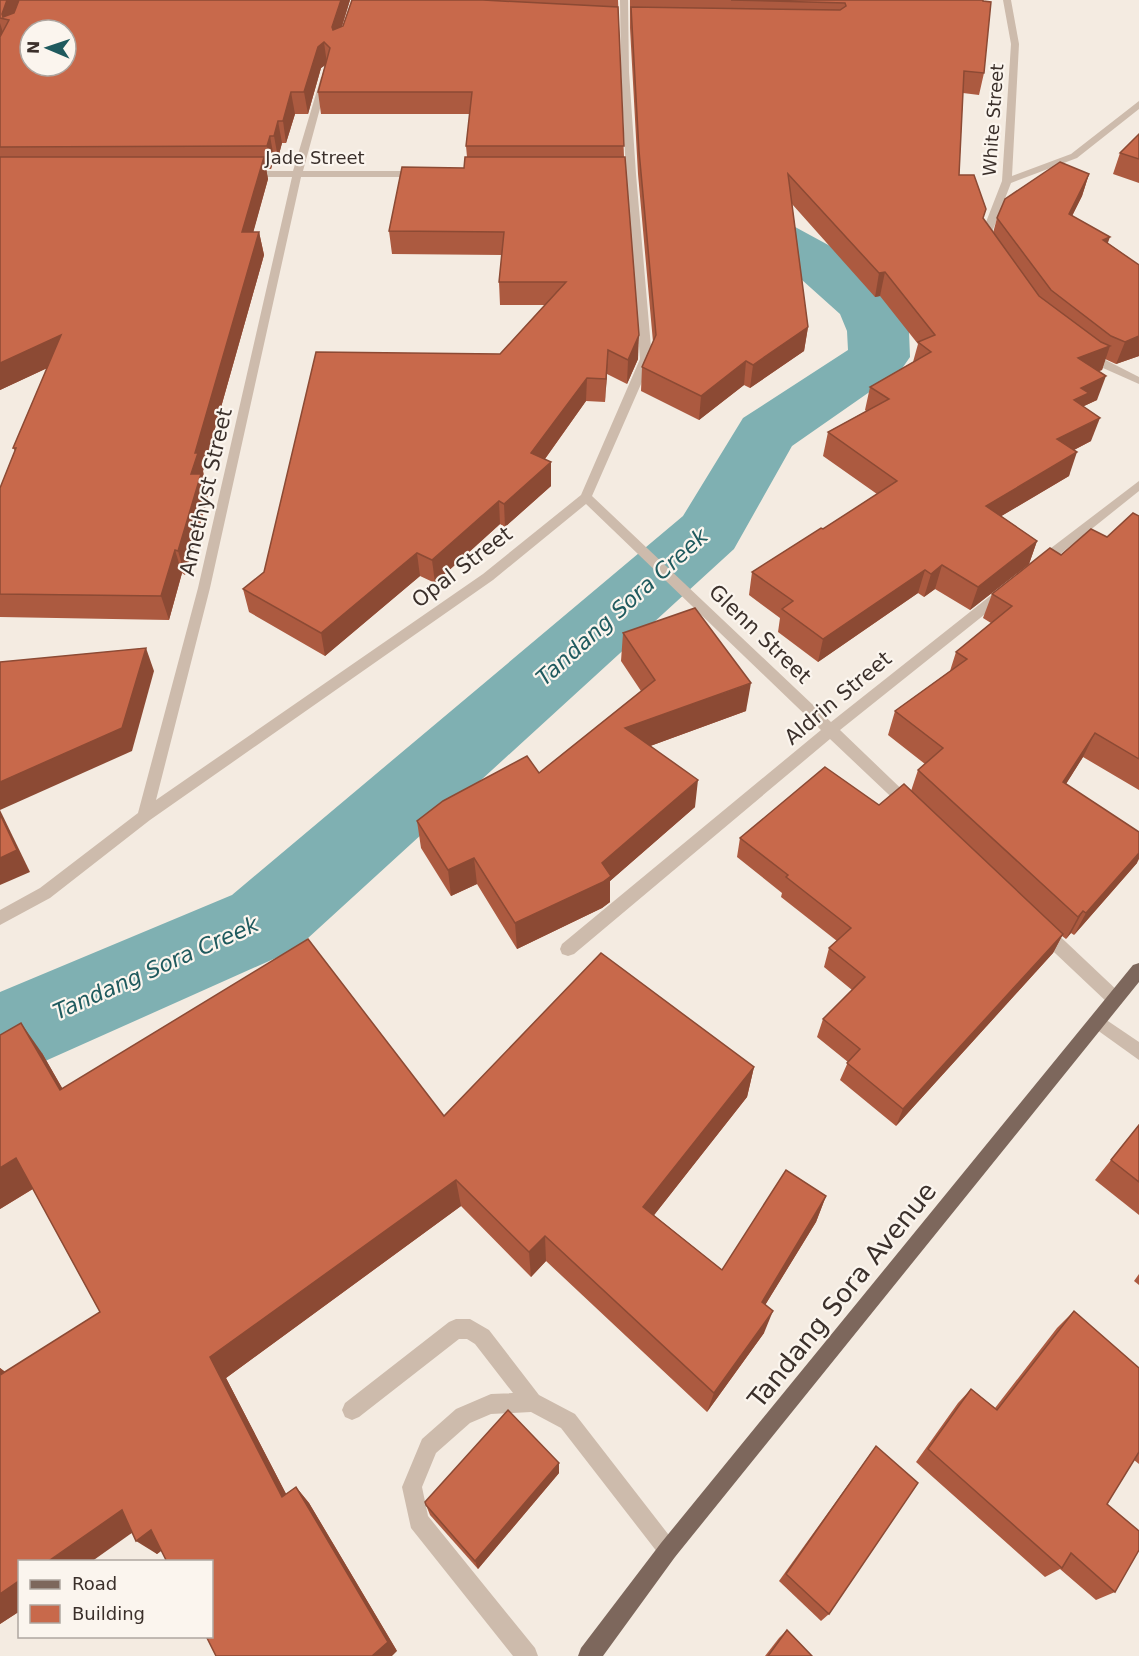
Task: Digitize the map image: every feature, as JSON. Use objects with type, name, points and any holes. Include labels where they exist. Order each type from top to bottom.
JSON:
[{"type":"main road","name":"Tandang Sora Avenue","points":[[590,1656],[668,1550],[1100,1022],[1115,999],[1139,970]]},
{"type":"street","name":"Opal Street","points":[[0,918],[45,892],[145,816],[488,577],[586,497],[646,359],[626,174],[624,0]]},
{"type":"street","name":"White Street","points":[[990,249],[984,240],[1007,182],[1015,44],[1007,0]]},
{"type":"street","points":[[614,23],[636,24]]},
{"type":"street","name":"Amethyst Street","points":[[145,816],[204,588],[297,174],[327,69]]},
{"type":"street","points":[[1007,182],[1074,156],[1127,116],[1139,104]]},
{"type":"street","name":"Jade Street","points":[[241,174],[436,174]]},
{"type":"street","points":[[1081,349],[1098,362],[1139,381]]},
{"type":"street","name":"Aldrin Street","points":[[568,949],[868,699],[1139,485]]},
{"type":"street","name":"Glenn Street","points":[[586,497],[917,813]]},
{"type":"street","points":[[1029,918],[1115,999]]},
{"type":"street","points":[[1100,1022],[1139,1052]]},
{"type":"street","points":[[352,1410],[456,1329],[470,1329],[482,1337],[532,1402],[568,1421],[668,1550]]},
{"type":"street","points":[[527,1656],[418,1521],[412,1487],[429,1446],[463,1416],[491,1404],[532,1402]]},
{"type":"building","points":[[0,0],[7,0],[3,17],[14,13],[19,0],[341,0],[333,30],[343,26],[352,0],[483,0],[618,7],[624,146],[466,146],[472,92],[318,92],[330,48],[324,42],[318,47],[304,92],[291,92],[283,121],[278,121],[274,136],[270,136],[267,146],[0,147],[0,37],[9,20],[0,18]]},
{"type":"building","points":[[731,0],[983,0],[991,2],[984,73],[964,71],[959,175],[974,175],[986,209],[983,218],[1039,296],[1101,342],[1110,346],[1078,358],[1106,376],[1081,388],[1089,393],[1074,400],[1100,418],[1057,439],[1077,452],[986,506],[1037,541],[978,587],[942,565],[931,574],[925,570],[823,639],[782,609],[793,601],[752,572],[897,481],[828,432],[889,399],[870,387],[931,352],[918,342],[935,335],[885,272],[879,273],[788,174],[808,327],[753,365],[746,361],[701,396],[642,367],[656,335],[639,151],[631,7],[840,10],[846,6],[845,3]]},
{"type":"building","points":[[1139,134],[1139,159],[1120,153]]},
{"type":"building","points":[[0,157],[264,157],[242,232],[259,232],[195,453],[198,453],[191,474],[201,474],[178,551],[175,550],[161,596],[0,594],[0,488],[16,448],[13,448],[61,335],[0,363]]},
{"type":"building","points":[[465,157],[625,157],[639,335],[628,360],[608,350],[606,379],[587,378],[531,453],[551,462],[504,504],[499,501],[432,560],[417,553],[321,633],[243,589],[264,572],[316,352],[500,354],[566,282],[499,282],[504,232],[389,231],[402,167],[464,168]]},
{"type":"building","points":[[1060,162],[1089,174],[1069,214],[1110,237],[1103,240],[1139,265],[1139,336],[1125,342],[1111,336],[1051,290],[997,218],[1005,199]]},
{"type":"building","points":[[1133,513],[1139,516],[1139,759],[1095,733],[1063,782],[1139,832],[1139,853],[1086,913],[1083,911],[1078,917],[918,770],[943,748],[895,711],[967,659],[956,652],[1012,606],[992,594],[1050,548],[1061,555],[1091,529],[1107,537]]},
{"type":"building","points":[[695,608],[751,683],[625,728],[698,780],[602,863],[611,876],[603,882],[515,923],[474,858],[448,870],[417,821],[443,801],[527,756],[539,773],[655,680],[623,633]]},
{"type":"building","points":[[146,648],[122,728],[0,782],[0,662]]},
{"type":"building","points":[[825,767],[879,805],[904,784],[1063,934],[903,1109],[847,1063],[860,1049],[823,1019],[865,977],[829,948],[851,928],[740,838]]},
{"type":"building","points":[[0,814],[17,850],[0,858]]},
{"type":"building","points":[[308,939],[444,1116],[601,953],[754,1067],[643,1207],[722,1270],[786,1170],[826,1196],[762,1302],[773,1311],[714,1393],[545,1236],[529,1252],[456,1180],[210,1357],[282,1497],[296,1487],[388,1642],[372,1656],[216,1656],[207,1638],[213,1638],[213,1560],[166,1560],[151,1530],[136,1541],[122,1510],[50,1560],[18,1560],[18,1581],[0,1594],[0,1375],[100,1312],[16,1158],[0,1168],[0,1035],[21,1023],[60,1090]]},
{"type":"building","points":[[1139,1125],[1139,1182],[1111,1160]]},
{"type":"building","points":[[1074,1311],[1139,1368],[1139,1452],[1107,1504],[1139,1531],[1139,1550],[1115,1592],[1071,1553],[1062,1568],[928,1449],[971,1389],[997,1410]]},
{"type":"building","points":[[508,1410],[559,1463],[475,1561],[425,1502]]},
{"type":"building","points":[[876,1446],[918,1483],[829,1614],[786,1574]]},
{"type":"building","points":[[787,1630],[812,1656],[768,1656]]},
{"type":"waterway","name":"Tandang Sora Creek","points":[[0,1036],[264,922],[709,532],[766,433],[879,357],[878,331],[866,306],[812,259],[733,216],[698,189]]}]
